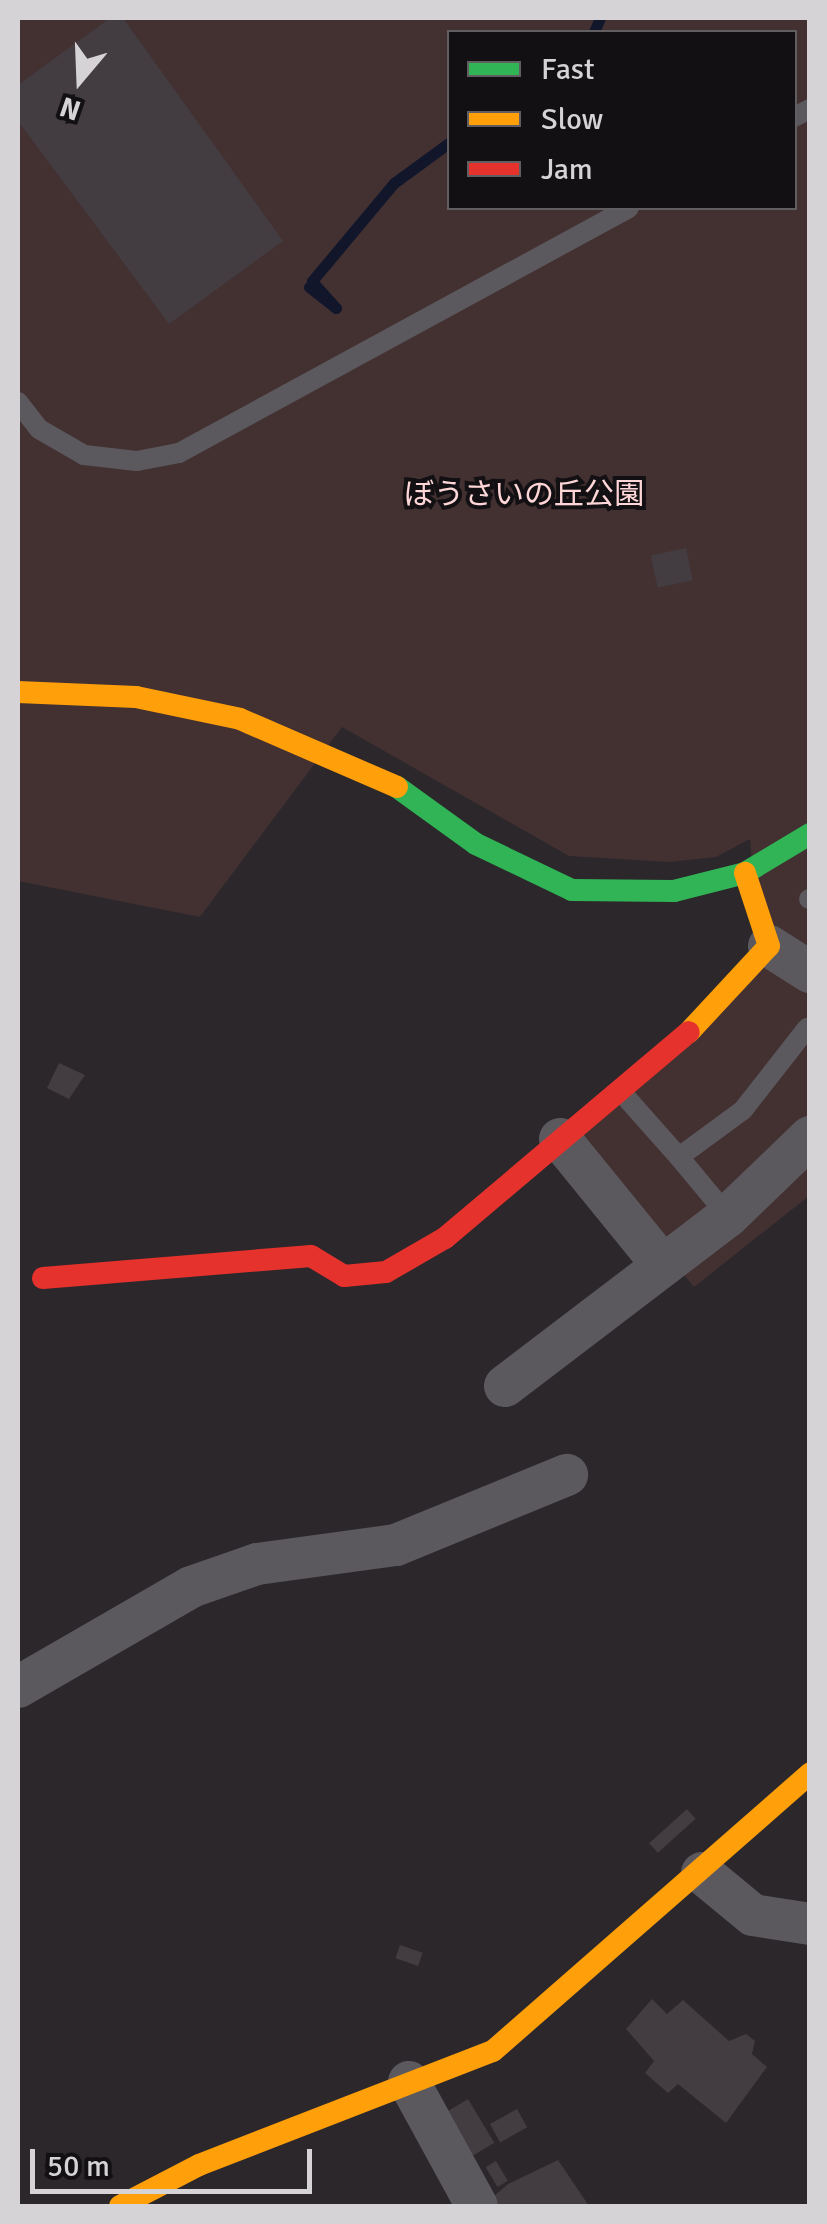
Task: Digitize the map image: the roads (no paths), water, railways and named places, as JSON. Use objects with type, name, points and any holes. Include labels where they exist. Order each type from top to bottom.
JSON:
[{"type":"street","points":[[18,692],[136,697],[240,719],[390,782],[476,844],[572,890],[674,892],[746,873],[810,834]]},
{"type":"street","points":[[746,873],[768,946],[810,972]]},
{"type":"street","points":[[43,1278],[310,1256],[344,1276],[386,1272],[445,1238],[560,1139],[622,1092],[768,946]]},
{"type":"street","points":[[506,1386],[659,1261],[728,1216],[810,1137]]},
{"type":"street","points":[[560,1139],[659,1261]]},
{"type":"street","points":[[18,1687],[192,1587],[256,1564],[396,1545],[567,1475]]},
{"type":"street","points":[[120,2206],[198,2164],[493,2051],[702,1873],[810,1773]]},
{"type":"street","points":[[702,1873],[754,1915],[810,1924]]},
{"type":"street","points":[[409,2082],[477,2206]]},
{"type":"lane","points":[[18,402],[39,429],[84,455],[137,461],[179,453],[625,210]]},
{"type":"lane","points":[[679,1156],[743,1110],[807,1028]]},
{"type":"lane","points":[[622,1092],[728,1216]]},
{"type":"waterway","points":[[595,30],[600,18]]},
{"type":"waterway","points":[[309,287],[336,308],[312,281],[394,183],[447,144]]},
{"type":"park label","name":"ぼうさいの丘公園","points":[[524,495]]}]
